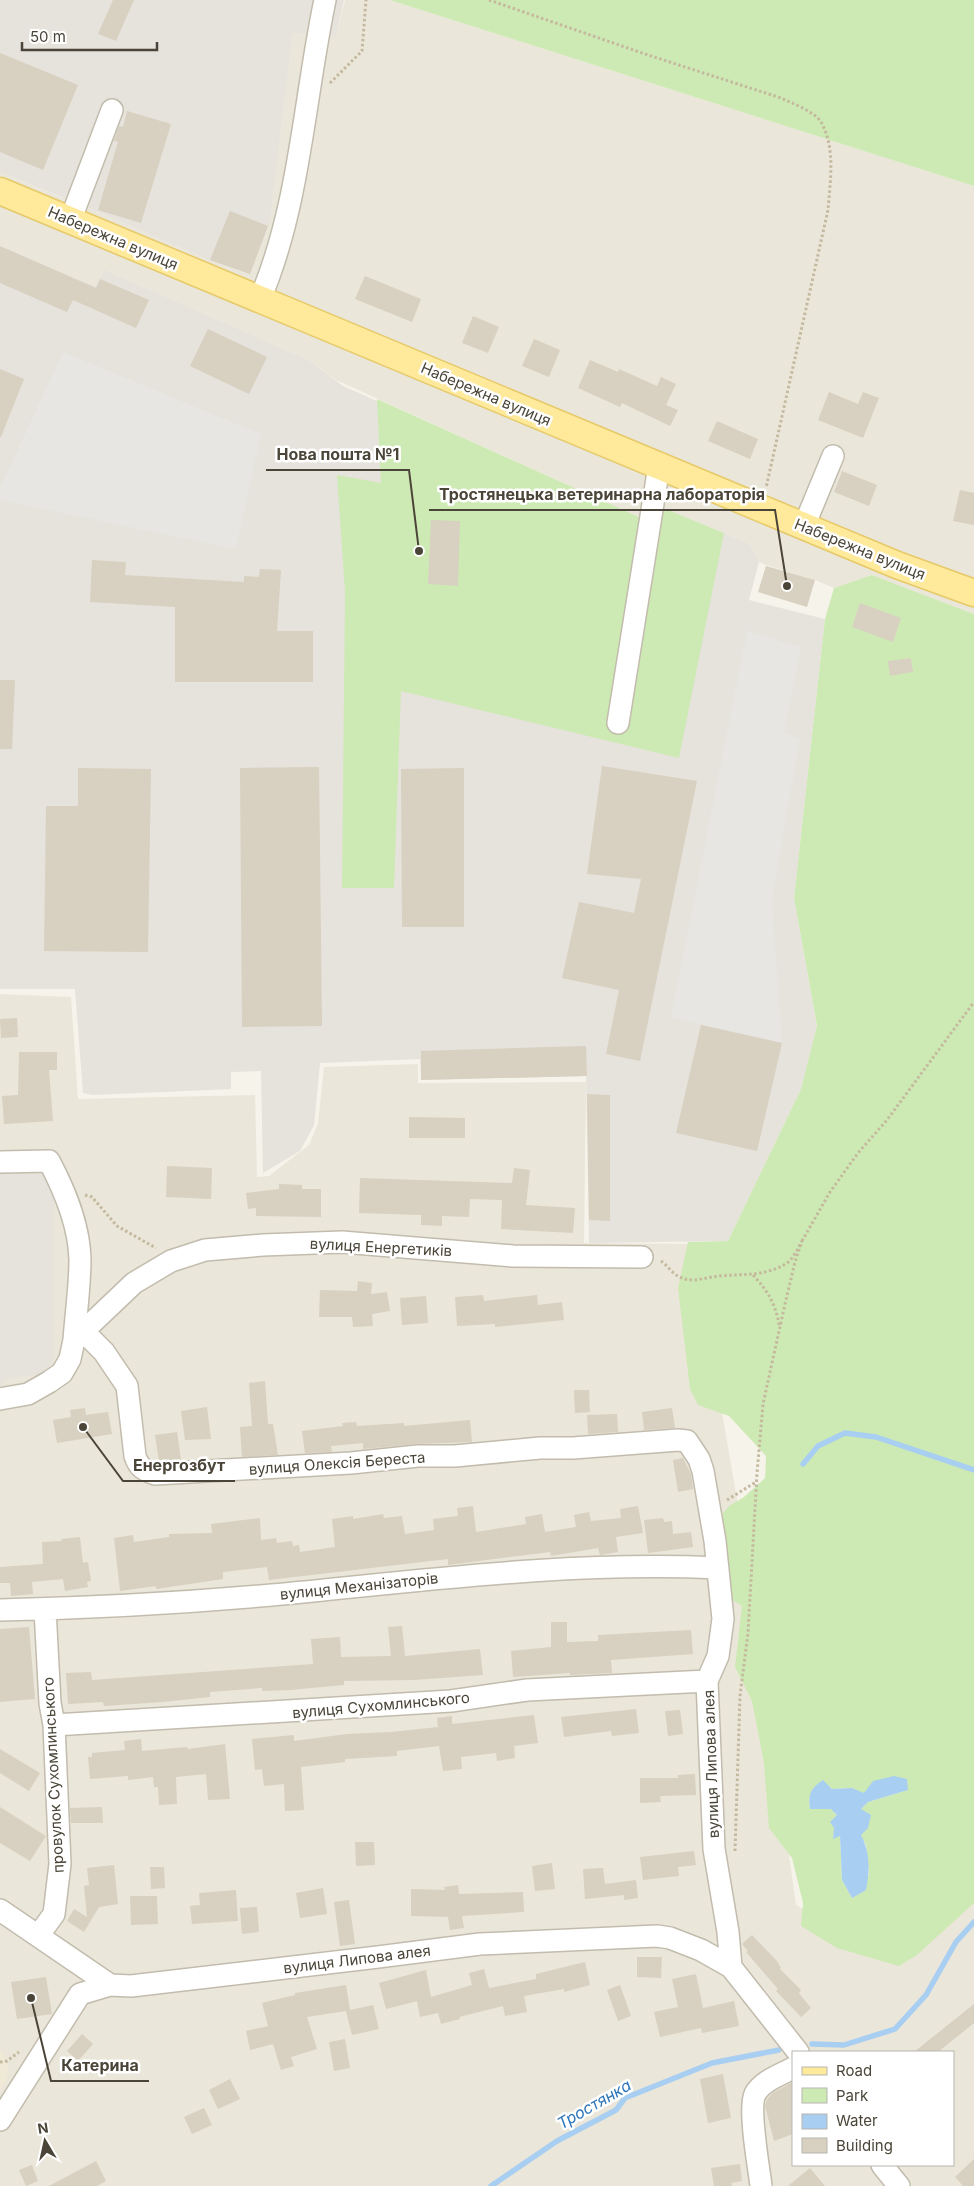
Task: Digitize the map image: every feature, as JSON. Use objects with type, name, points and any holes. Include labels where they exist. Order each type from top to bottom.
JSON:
[{"type":"main road","name":"Набережна вулиця","points":[[0,191],[804,526],[962,583],[974,593]]},
{"type":"street","points":[[260,299],[274,266],[296,173],[325,0]]},
{"type":"street","points":[[70,220],[112,110]]},
{"type":"street","points":[[804,526],[833,456]]},
{"type":"street","points":[[618,723],[659,466]]},
{"type":"street","points":[[0,1162],[49,1160],[64,1191],[73,1217],[80,1258],[79,1336]]},
{"type":"street","name":"вулиця Енергетиків","points":[[0,1399],[28,1394],[62,1373],[79,1336],[134,1283],[171,1262],[222,1248],[328,1242],[513,1256],[642,1257]]},
{"type":"street","name":"вулиця Олексія Береста","points":[[79,1336],[104,1352],[127,1386],[135,1456],[143,1470],[155,1474],[352,1463],[408,1457],[455,1456],[540,1448],[573,1448],[678,1440],[687,1441],[699,1459],[703,1471],[710,1516]]},
{"type":"street","points":[[708,1681],[718,1656],[723,1620],[710,1516]]},
{"type":"street","name":"вулиця Механізаторів","points":[[0,1610],[160,1604],[443,1577],[606,1568],[678,1566],[718,1568]]},
{"type":"street","name":"провулок Сухомлинського","points":[[38,1936],[54,1914],[60,1864],[54,1725],[50,1703],[45,1609]]},
{"type":"street","name":"вулиця Сухомлинського","points":[[54,1725],[451,1701],[527,1690],[708,1681]]},
{"type":"street","name":"вулиця Липова алея","points":[[708,1681],[714,1849],[731,1967]]},
{"type":"street","points":[[0,1910],[110,1985]]},
{"type":"street","name":"вулиця Липова алея","points":[[110,1985],[132,1986],[378,1958],[480,1944],[647,1936],[670,1938],[701,1950],[731,1967],[797,2051]]},
{"type":"street","points":[[0,2120],[80,1994],[110,1985]]},
{"type":"street","points":[[761,2186],[753,2111],[754,2095],[763,2084],[792,2069]]},
{"type":"street","points":[[883,2166],[899,2186]]},
{"type":"path","points":[[309,98],[334,80],[362,51],[366,0]]},
{"type":"path","points":[[489,0],[648,55],[781,98],[801,107],[820,121],[829,146],[831,168],[828,210],[761,508]]},
{"type":"path","points":[[642,1257],[655,1258],[668,1265],[678,1276],[698,1281],[712,1277],[752,1275],[788,1262],[830,1192],[858,1153],[887,1120],[974,1002]]},
{"type":"path","points":[[64,1191],[92,1197],[117,1226],[151,1247],[170,1253],[191,1255]]},
{"type":"path","points":[[735,1856],[740,1696],[748,1633],[756,1482],[763,1404],[795,1262],[802,1241]]},
{"type":"path","points":[[752,1275],[767,1290],[778,1314],[780,1328]]},
{"type":"path","points":[[710,1516],[727,1501],[756,1482]]},
{"type":"shaded area","points":[[0,0],[344,0],[336,36],[293,33],[270,221],[250,274],[202,257],[89,208],[89,197],[72,192],[64,198],[0,172]]},
{"type":"shaded area","points":[[345,0],[390,0],[974,186],[974,614],[872,575],[834,588],[766,565],[759,562],[750,544],[663,508],[646,503],[641,518],[336,380],[309,360],[103,269],[96,288],[0,246],[0,172],[63,198],[72,192],[89,197],[89,208],[202,257],[270,221],[293,33],[336,36]]},
{"type":"shaded area","points":[[0,246],[96,287],[103,269],[309,360],[343,386],[641,518],[663,508],[750,544],[759,562],[749,600],[825,619],[794,898],[817,1027],[801,1089],[728,1241],[589,1243],[586,1076],[421,1080],[420,1059],[320,1063],[314,1125],[300,1151],[263,1173],[261,1071],[231,1072],[231,1089],[93,1095],[83,1093],[75,989],[0,989]]},
{"type":"shaded area","points":[[63,352],[261,434],[236,549],[0,500],[0,488]]},
{"type":"shaded area","points":[[747,631],[801,647],[784,734],[800,738],[772,901],[782,1043],[671,1017]]},
{"type":"shaded area","points":[[0,994],[71,997],[78,1099],[255,1095],[257,1177],[269,1176],[309,1145],[318,1123],[324,1067],[418,1064],[418,1083],[586,1082],[584,1243],[693,1244],[748,1563],[796,1905],[892,1960],[974,1896],[974,2186],[0,2186]]},
{"type":"shaded area","points":[[0,1173],[54,1174],[53,1363],[41,1374],[4,1379],[4,1384],[0,1385]]},
{"type":"shaded area","points":[[0,2051],[7,2061],[8,2070],[6,2080],[0,2091]]},
{"type":"green space","points":[[390,0],[974,0],[974,186]]},
{"type":"green space","points":[[377,399],[641,518],[645,503],[663,508],[724,533],[679,758],[401,691],[394,888],[342,888],[345,592],[337,475],[381,483]]},
{"type":"green space","points":[[872,575],[974,614],[974,1903],[917,1955],[899,1966],[837,1948],[801,1926],[803,1903],[792,1858],[769,1828],[764,1763],[752,1701],[735,1667],[742,1606],[731,1599],[719,1518],[729,1506],[744,1497],[765,1478],[766,1456],[729,1416],[698,1405],[690,1389],[678,1288],[688,1242],[728,1241],[801,1089],[817,1026],[794,898],[825,619],[834,588]],"holes":[[[823,1781],[832,1789],[852,1788],[864,1794],[908,1790],[868,1802],[861,1809],[860,1834],[866,1845],[869,1875],[852,1898],[842,1880],[840,1836],[833,1838],[837,1816],[832,1809],[810,1809],[811,1792],[816,1787]]]},
{"type":"water","points":[[894,1776],[907,1779],[908,1790],[868,1802],[861,1809],[871,1815],[868,1828],[861,1835],[868,1855],[868,1876],[866,1890],[852,1898],[842,1880],[840,1836],[833,1839],[834,1828],[830,1822],[837,1815],[831,1809],[810,1809],[809,1799],[811,1792],[823,1780],[832,1789],[852,1788],[864,1793],[873,1781]]},
{"type":"building","points":[[113,0],[134,0],[116,41],[98,34]]},
{"type":"building","points":[[0,53],[78,85],[43,170],[0,152]]},
{"type":"building","points":[[127,111],[171,124],[141,223],[98,210],[118,142],[114,141],[119,126],[123,127]]},
{"type":"building","points":[[230,211],[268,226],[250,274],[210,260]]},
{"type":"building","points":[[0,246],[96,288],[100,279],[149,300],[136,328],[73,300],[67,312],[0,283]]},
{"type":"building","points":[[365,276],[421,299],[412,322],[355,299]]},
{"type":"building","points":[[473,316],[499,327],[488,353],[462,343]]},
{"type":"building","points":[[208,329],[267,357],[249,394],[190,366]]},
{"type":"building","points":[[534,339],[560,350],[549,377],[522,366]]},
{"type":"building","points":[[590,360],[618,372],[619,369],[657,386],[661,377],[676,384],[666,405],[678,410],[670,426],[622,403],[620,407],[578,388]]},
{"type":"building","points":[[0,369],[24,379],[1,437],[0,437]]},
{"type":"building","points":[[829,392],[858,404],[863,392],[879,398],[863,438],[818,420]]},
{"type":"building","points":[[717,421],[758,439],[750,459],[708,441]]},
{"type":"building","points":[[842,471],[877,485],[869,506],[834,492]]},
{"type":"building","points":[[960,490],[974,493],[974,525],[953,521]]},
{"type":"building","points":[[431,520],[460,521],[458,586],[428,584]]},
{"type":"building","points":[[92,560],[126,562],[125,575],[244,582],[244,576],[259,577],[260,569],[281,570],[277,631],[313,631],[313,682],[175,682],[175,607],[90,602]]},
{"type":"building","points":[[766,566],[815,580],[807,607],[758,592]]},
{"type":"building","points":[[860,603],[901,618],[893,642],[852,627]]},
{"type":"building","points":[[911,658],[913,672],[890,676],[888,661]]},
{"type":"building","points":[[0,680],[15,680],[12,749],[0,749]]},
{"type":"building","points":[[602,766],[697,781],[640,1061],[606,1054],[619,990],[562,978],[579,902],[634,913],[641,879],[587,874]]},
{"type":"building","points":[[319,767],[322,1026],[242,1027],[240,768]]},
{"type":"building","points":[[78,768],[151,769],[148,952],[44,951],[46,806],[78,806]]},
{"type":"building","points":[[464,768],[464,927],[402,927],[401,769]]},
{"type":"building","points":[[17,1018],[18,1037],[1,1038],[0,1019]]},
{"type":"building","points":[[701,1025],[782,1043],[757,1151],[676,1133]]},
{"type":"building","points":[[586,1046],[587,1076],[421,1080],[421,1051]]},
{"type":"building","points":[[19,1052],[57,1052],[57,1070],[49,1070],[53,1121],[4,1124],[2,1096],[18,1095]]},
{"type":"building","points":[[587,1094],[610,1095],[610,1221],[589,1220]]},
{"type":"building","points":[[409,1117],[465,1118],[465,1138],[409,1138]]},
{"type":"building","points":[[167,1166],[212,1168],[211,1199],[166,1197]]},
{"type":"building","points":[[514,1168],[530,1170],[526,1205],[575,1208],[573,1233],[501,1229],[502,1200],[470,1199],[469,1217],[442,1216],[442,1226],[421,1225],[421,1215],[359,1213],[360,1178],[512,1183]]},
{"type":"building","points":[[279,1184],[302,1185],[302,1189],[321,1189],[321,1217],[256,1216],[256,1208],[248,1209],[246,1193],[279,1189]]},
{"type":"building","points":[[358,1281],[372,1283],[371,1294],[387,1292],[390,1311],[372,1314],[373,1326],[353,1327],[352,1317],[319,1317],[320,1290],[357,1291]]},
{"type":"building","points":[[483,1295],[484,1301],[537,1295],[538,1305],[562,1302],[564,1320],[495,1327],[495,1324],[457,1326],[455,1297]]},
{"type":"building","points":[[426,1296],[428,1323],[402,1325],[400,1298]]},
{"type":"building","points":[[265,1381],[268,1424],[273,1424],[278,1455],[242,1457],[240,1427],[252,1426],[249,1383]]},
{"type":"building","points":[[574,1390],[589,1390],[590,1412],[575,1413]]},
{"type":"building","points":[[207,1407],[211,1439],[185,1440],[181,1411]]},
{"type":"building","points":[[85,1408],[86,1415],[108,1412],[112,1434],[57,1443],[53,1420],[71,1417],[70,1410]]},
{"type":"building","points":[[672,1408],[675,1428],[644,1430],[642,1412]]},
{"type":"building","points":[[617,1414],[618,1432],[588,1434],[587,1415]]},
{"type":"building","points":[[470,1420],[472,1442],[417,1444],[363,1449],[363,1443],[331,1446],[332,1452],[305,1453],[302,1431],[343,1426],[342,1423],[356,1422],[357,1426],[404,1423],[404,1426]]},
{"type":"building","points":[[177,1432],[181,1460],[159,1461],[155,1435]]},
{"type":"building","points":[[683,1458],[691,1474],[693,1489],[678,1492],[673,1460]]},
{"type":"building","points":[[473,1506],[476,1532],[526,1524],[525,1517],[542,1514],[545,1532],[576,1527],[574,1515],[589,1512],[591,1521],[621,1518],[620,1509],[638,1506],[643,1533],[616,1537],[618,1552],[600,1555],[598,1548],[551,1556],[550,1552],[448,1565],[448,1559],[269,1580],[267,1567],[223,1572],[223,1579],[156,1589],[156,1586],[120,1591],[114,1538],[133,1535],[134,1542],[169,1537],[169,1534],[212,1533],[211,1524],[260,1518],[261,1540],[276,1538],[277,1543],[292,1541],[293,1546],[299,1545],[300,1552],[335,1547],[332,1519],[353,1516],[353,1519],[383,1514],[384,1518],[402,1516],[405,1534],[434,1530],[433,1519],[458,1516],[457,1508]]},
{"type":"building","points":[[663,1518],[664,1522],[672,1521],[673,1534],[691,1532],[693,1547],[648,1553],[644,1520]]},
{"type":"building","points":[[80,1537],[83,1563],[88,1562],[91,1581],[87,1582],[88,1587],[65,1591],[63,1579],[32,1582],[33,1594],[11,1596],[10,1583],[0,1583],[0,1567],[43,1564],[42,1542],[62,1541],[61,1539]]},
{"type":"building","points":[[551,1622],[567,1622],[567,1642],[598,1641],[598,1635],[691,1630],[693,1654],[611,1660],[612,1673],[570,1675],[570,1673],[513,1677],[511,1651],[551,1647]]},
{"type":"building","points":[[402,1626],[405,1656],[480,1649],[483,1675],[414,1680],[344,1681],[344,1685],[290,1690],[262,1691],[262,1688],[210,1692],[210,1697],[163,1702],[104,1706],[103,1702],[68,1704],[66,1673],[91,1672],[92,1680],[313,1664],[311,1639],[340,1637],[341,1657],[391,1656],[388,1627]]},
{"type":"building","points":[[29,1627],[35,1699],[0,1702],[0,1629]]},
{"type":"building","points":[[636,1709],[639,1733],[612,1736],[611,1731],[564,1737],[561,1717]]},
{"type":"building","points":[[680,1710],[683,1734],[668,1736],[665,1711]]},
{"type":"building","points":[[534,1715],[538,1743],[514,1746],[515,1758],[497,1761],[496,1753],[461,1757],[462,1769],[443,1771],[439,1746],[397,1751],[397,1756],[345,1759],[345,1762],[301,1767],[304,1810],[285,1811],[284,1784],[264,1786],[262,1769],[255,1770],[252,1739],[294,1735],[294,1741],[347,1734],[438,1727],[437,1718],[452,1716],[452,1724]]},
{"type":"building","points":[[141,1739],[142,1751],[187,1747],[188,1749],[225,1744],[230,1799],[208,1800],[206,1774],[176,1777],[177,1804],[159,1805],[158,1787],[154,1787],[153,1777],[128,1780],[128,1776],[90,1779],[88,1757],[92,1757],[92,1753],[125,1750],[124,1741]]},
{"type":"building","points":[[0,1749],[40,1773],[29,1791],[0,1773]]},
{"type":"building","points":[[695,1774],[696,1795],[660,1796],[661,1802],[640,1803],[640,1778],[678,1778],[678,1775]]},
{"type":"building","points":[[0,1807],[46,1836],[30,1861],[0,1843]]},
{"type":"building","points":[[102,1807],[103,1823],[71,1823],[70,1808]]},
{"type":"building","points":[[355,1842],[374,1842],[375,1865],[356,1866]]},
{"type":"building","points":[[694,1851],[696,1865],[678,1867],[679,1876],[643,1880],[640,1857]]},
{"type":"building","points":[[552,1863],[555,1889],[535,1891],[532,1866]]},
{"type":"building","points":[[114,1865],[118,1904],[99,1907],[84,1932],[67,1921],[74,1909],[87,1917],[84,1886],[89,1885],[87,1868]]},
{"type":"building","points":[[150,1867],[164,1867],[165,1888],[151,1889]]},
{"type":"building","points":[[603,1868],[605,1884],[636,1880],[638,1898],[624,1900],[624,1895],[585,1899],[583,1869]]},
{"type":"building","points":[[458,1885],[459,1894],[523,1892],[524,1912],[462,1916],[464,1928],[450,1930],[448,1917],[411,1916],[411,1889],[445,1890],[444,1887]]},
{"type":"building","points":[[323,1888],[327,1914],[300,1918],[296,1893]]},
{"type":"building","points":[[236,1890],[238,1921],[192,1924],[190,1906],[200,1905],[199,1893]]},
{"type":"building","points":[[130,1896],[157,1896],[158,1924],[131,1925]]},
{"type":"building","points":[[349,1900],[355,1944],[340,1946],[334,1902]]},
{"type":"building","points":[[257,1907],[259,1932],[242,1934],[240,1908]]},
{"type":"building","points":[[752,1935],[777,1961],[780,1969],[801,1990],[799,1993],[811,2008],[801,2017],[776,1991],[778,1989],[746,1952],[748,1951],[742,1944]]},
{"type":"building","points":[[637,1957],[662,1957],[661,1978],[637,1977]]},
{"type":"building","points":[[585,1962],[590,1985],[564,1992],[564,1989],[524,1996],[527,2012],[505,2016],[503,2006],[459,2017],[460,2019],[441,2024],[438,2013],[420,2017],[417,2001],[386,2009],[379,1983],[426,1970],[431,1997],[472,1985],[469,1973],[484,1969],[489,1988],[536,1979],[536,1974]]},
{"type":"building","points":[[696,1974],[703,2008],[734,2001],[739,2026],[702,2033],[701,2028],[660,2037],[654,2012],[678,2007],[672,1979]]},
{"type":"building","points":[[46,1977],[52,2014],[17,2019],[11,1982]]},
{"type":"building","points":[[346,1985],[350,2010],[373,2005],[379,2029],[352,2035],[346,2011],[307,2017],[317,2049],[291,2057],[294,2066],[281,2070],[273,2044],[250,2050],[246,2031],[268,2026],[262,2003],[295,1995],[295,1993]]},
{"type":"building","points":[[620,1985],[631,2016],[618,2021],[607,1990]]},
{"type":"building","points":[[974,2004],[974,2023],[939,2051],[915,2051]]},
{"type":"building","points":[[82,2034],[93,2044],[78,2061],[67,2051]]},
{"type":"building","points":[[345,2039],[350,2068],[334,2071],[329,2042]]},
{"type":"building","points":[[723,2074],[731,2118],[708,2123],[700,2079]]},
{"type":"building","points":[[230,2079],[240,2099],[218,2109],[209,2090]]},
{"type":"building","points":[[792,2083],[792,2134],[774,2141],[765,2106],[767,2099],[774,2092]]},
{"type":"building","points":[[204,2108],[212,2125],[192,2134],[184,2117]]},
{"type":"building","points":[[974,2159],[974,2186],[963,2186],[955,2177]]},
{"type":"building","points":[[96,2161],[106,2181],[97,2186],[49,2186]]},
{"type":"building","points":[[740,2164],[742,2181],[731,2183],[732,2186],[714,2186],[711,2168]]},
{"type":"building","points":[[32,2165],[38,2181],[26,2186],[19,2170]]},
{"type":"building","points":[[810,2168],[825,2186],[788,2186]]},
{"type":"waterway","points":[[803,1464],[818,1446],[845,1433],[876,1437],[974,1470]]},
{"type":"waterway","name":"Тростянка","points":[[812,2044],[844,2045],[895,2029],[926,1995],[956,1942],[974,1922]]},
{"type":"waterway","name":"Тростянка","points":[[491,2186],[557,2141],[616,2110],[625,2098],[712,2063],[779,2050]]},
{"type":"place","name":"Нова пошта №1","points":[[419,551]]},
{"type":"place","name":"Тростянецька ветеринарна лабораторія","points":[[787,586]]},
{"type":"place","name":"Енергозбут","points":[[83,1427]]},
{"type":"place","name":"Катерина","points":[[31,1998]]}]
